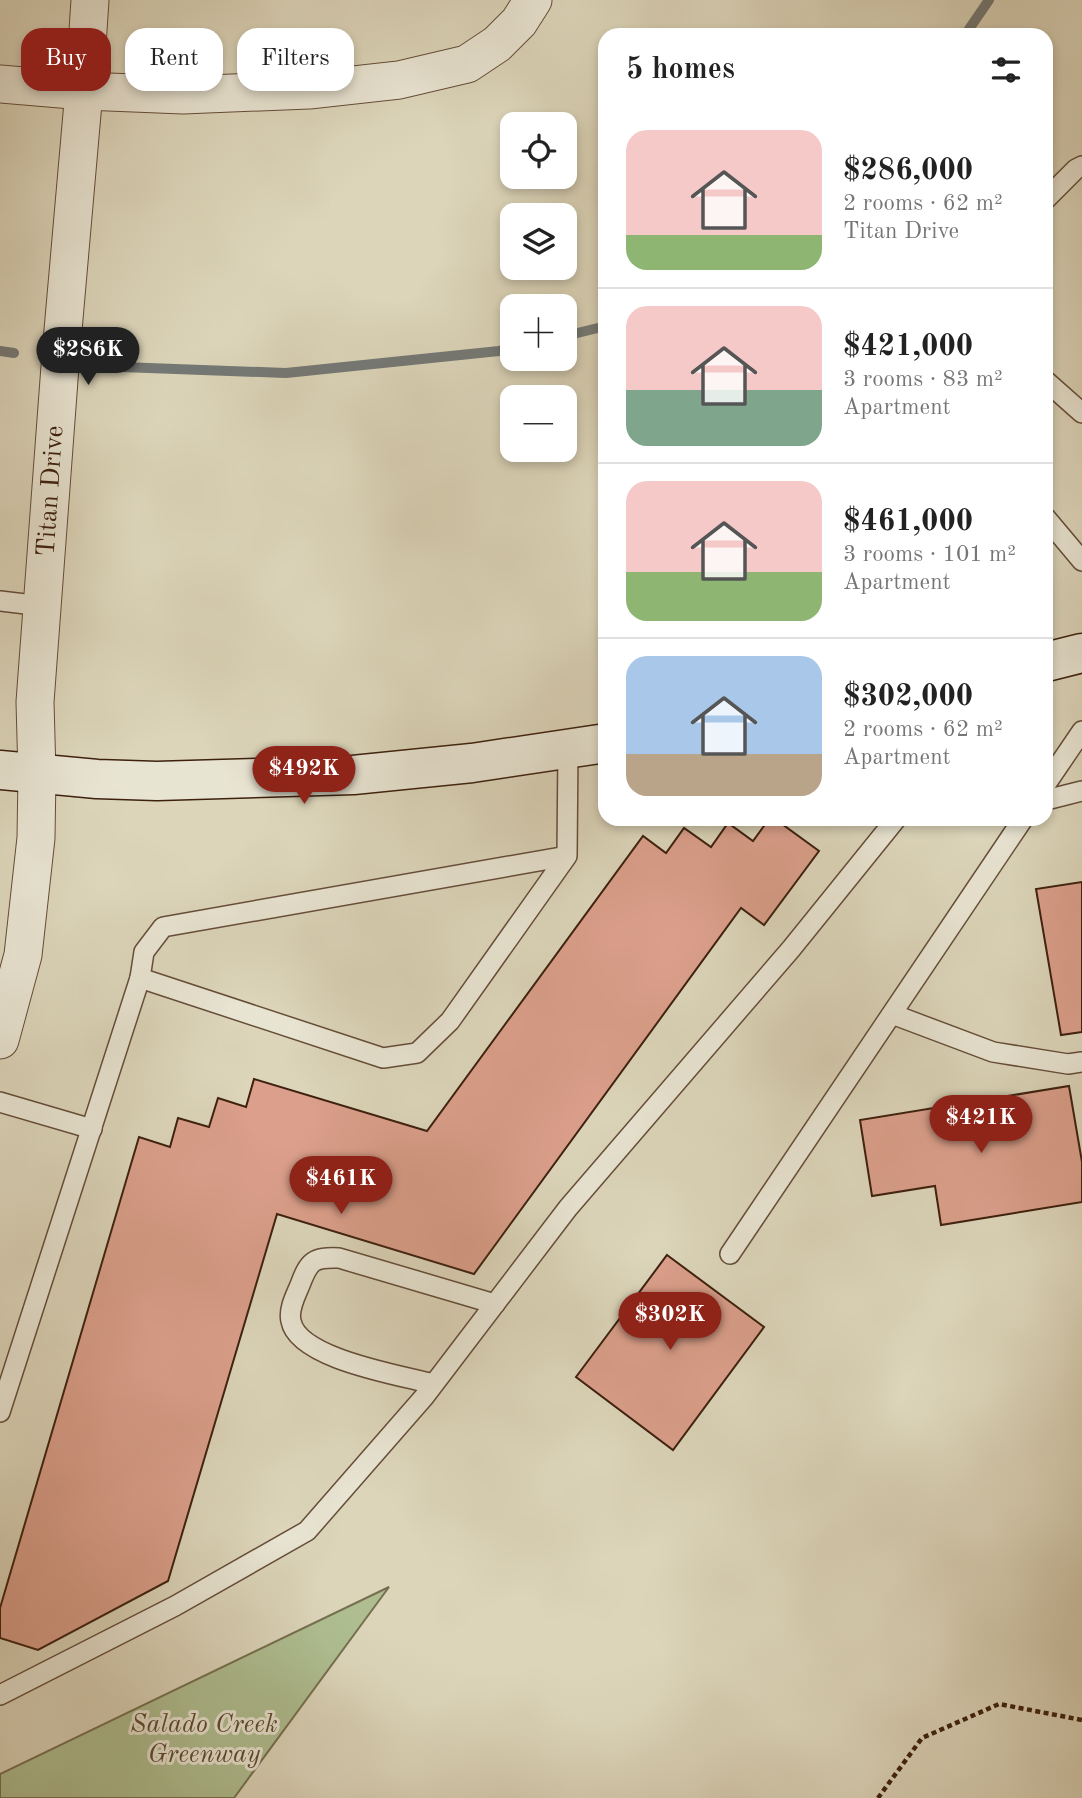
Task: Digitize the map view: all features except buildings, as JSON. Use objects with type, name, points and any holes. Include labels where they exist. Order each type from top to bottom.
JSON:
[{"type":"main road","points":[[1053,660],[1082,653]]},
{"type":"main road","points":[[19,772],[157,781],[353,775],[472,763],[598,744]]},
{"type":"street","name":"Titan Drive","points":[[88,28],[90,0]]},
{"type":"street","points":[[84,91],[183,95],[309,90],[399,80],[467,64],[497,44],[519,22],[530,5]]},
{"type":"street","points":[[0,84],[21,86]]},
{"type":"street","name":"Titan Drive","points":[[0,1040],[25,942],[36,838],[19,772],[35,702],[84,91]]},
{"type":"lane","points":[[1053,192],[1082,166]]},
{"type":"lane","points":[[1053,387],[1082,414]]},
{"type":"lane","points":[[1053,524],[1078,546]]},
{"type":"lane","points":[[0,601],[42,606]]},
{"type":"lane","points":[[1053,774],[1082,731]]},
{"type":"lane","points":[[140,978],[383,1058],[417,1053],[450,1021],[567,856],[568,748]]},
{"type":"lane","points":[[1053,798],[1082,792]]},
{"type":"lane","points":[[0,1695],[175,1606],[307,1531],[433,1384],[568,1208],[791,949],[890,826]]},
{"type":"lane","points":[[730,1254],[1018,826]]},
{"type":"lane","points":[[0,1412],[140,978],[144,952],[163,927],[567,856]]},
{"type":"lane","points":[[892,1014],[993,1052],[1068,1064],[1082,1062]]},
{"type":"lane","points":[[0,1102],[92,1129]]},
{"type":"lane","points":[[433,1384],[343,1361],[314,1349],[297,1334],[290,1320],[292,1305],[307,1267],[320,1257],[339,1258],[495,1304]]},
{"type":"path","points":[[878,1798],[922,1738],[999,1704],[1082,1720]]},
{"type":"green space","name":"Salado Creek Greenway","points":[[389,1587],[234,1798],[0,1798],[0,1774]]},
{"type":"waterway","points":[[970,28],[989,0]]},
{"type":"waterway","points":[[577,333],[598,328]]},
{"type":"waterway","points":[[0,351],[14,353]]},
{"type":"waterway","points":[[95,366],[286,373],[500,351]]}]
